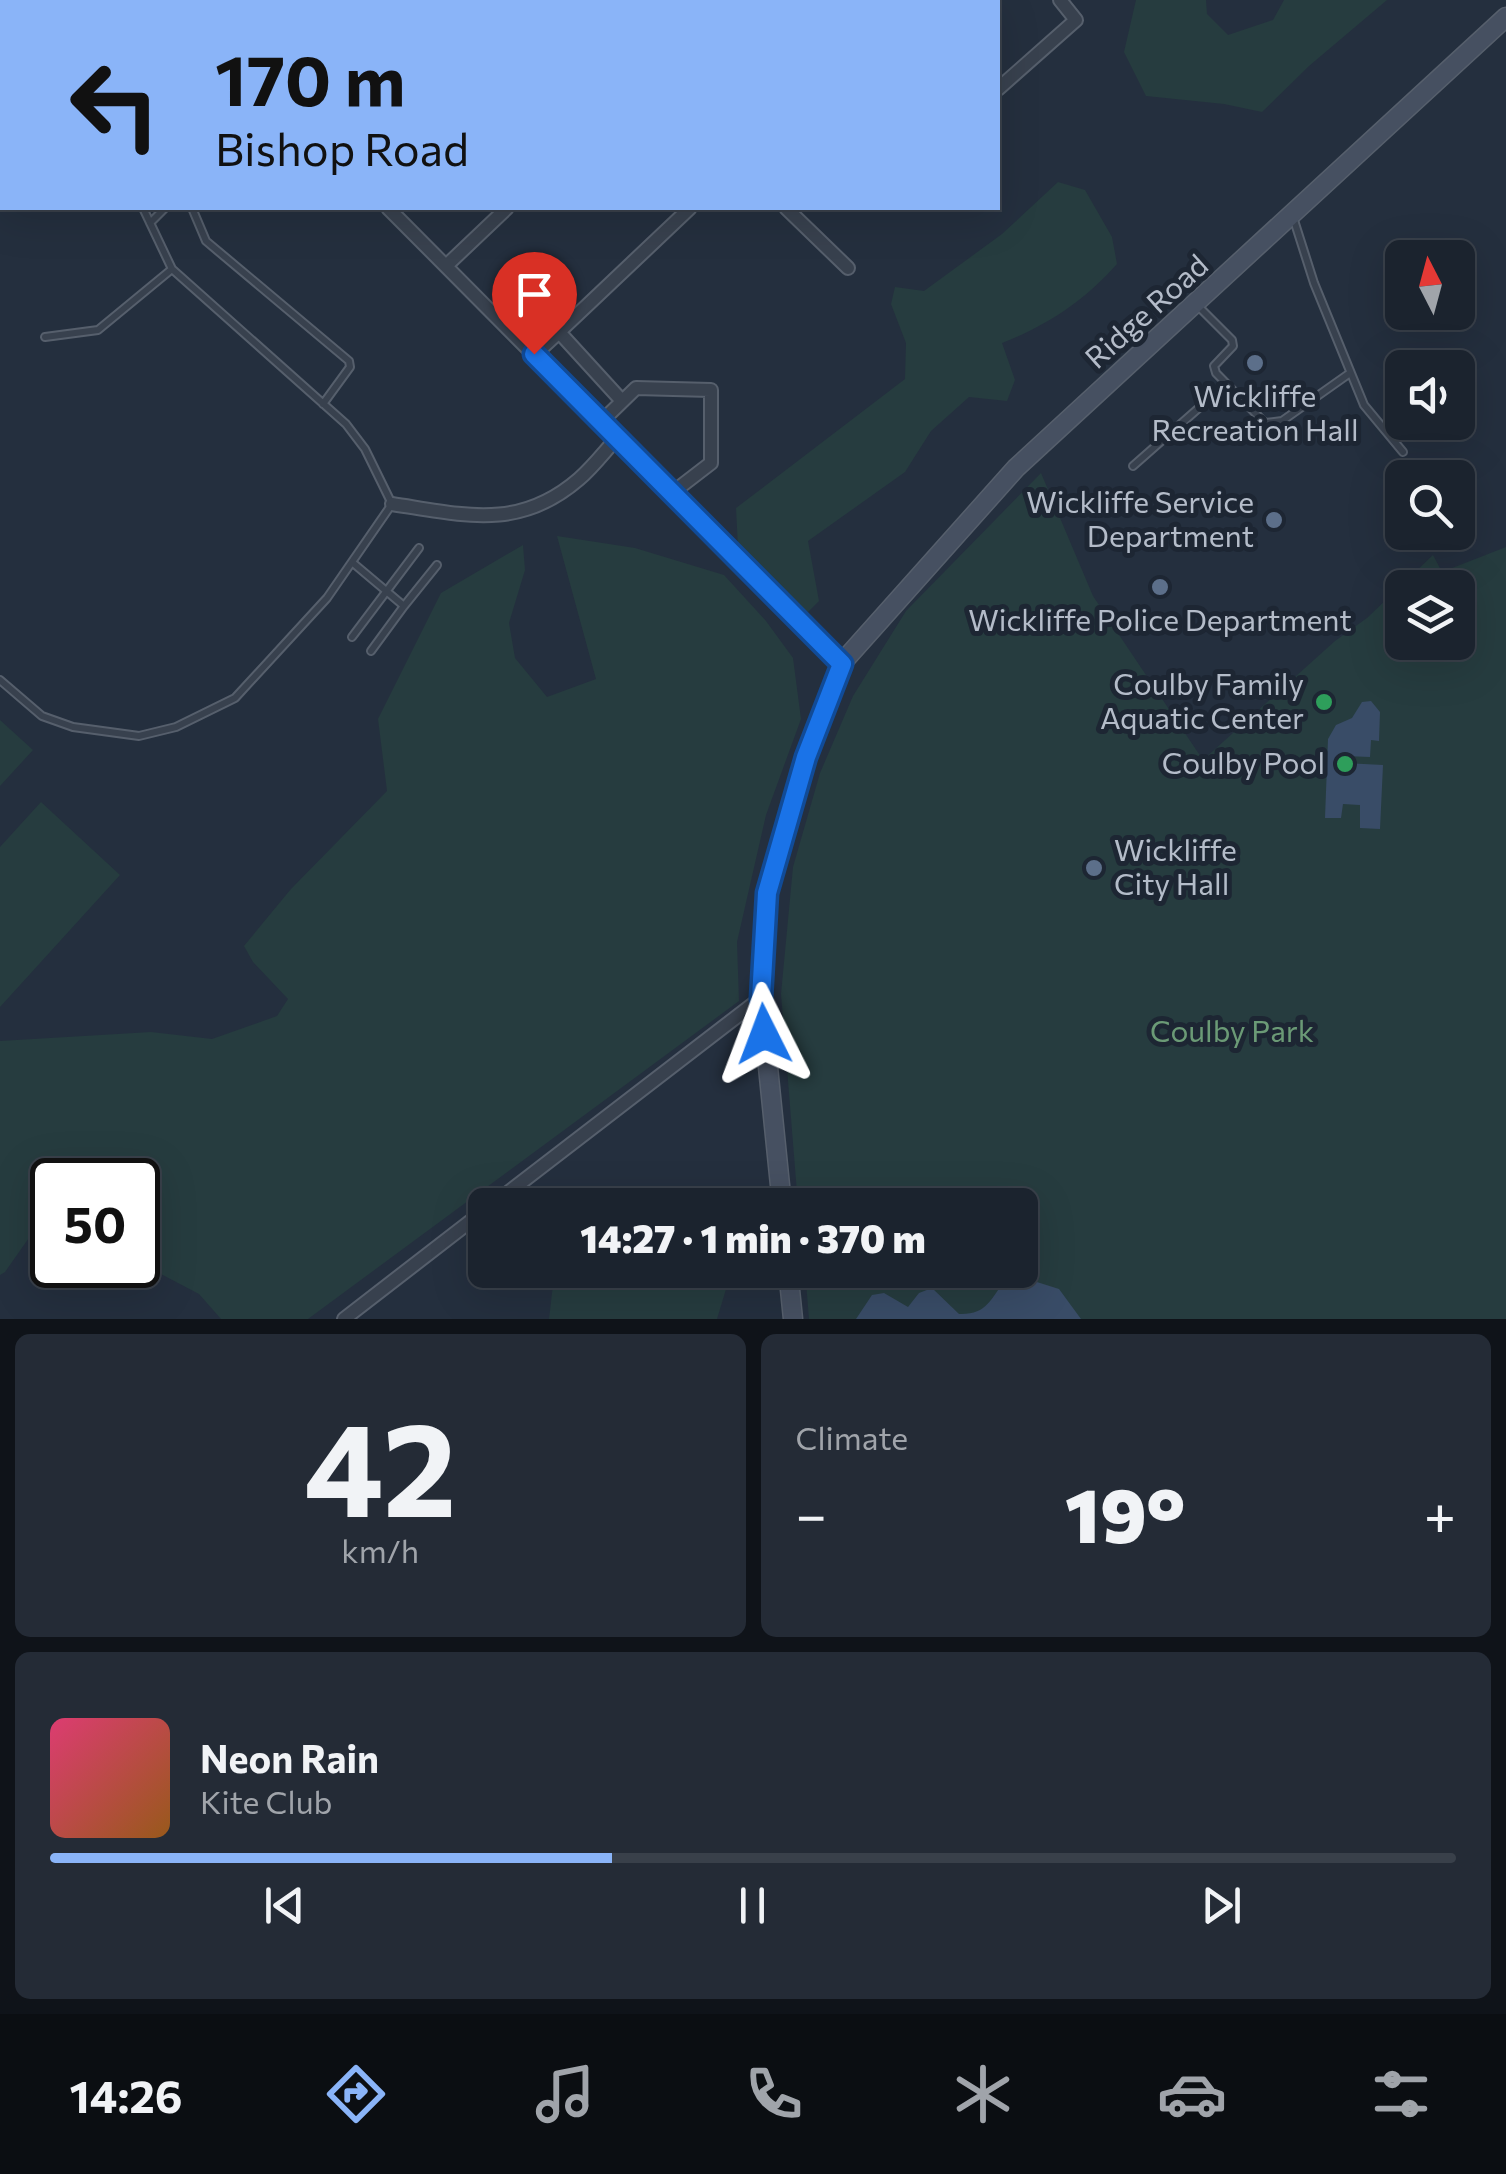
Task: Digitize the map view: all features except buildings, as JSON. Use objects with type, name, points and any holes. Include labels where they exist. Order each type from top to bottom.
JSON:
[{"type":"main road","name":"Ridge Road","points":[[842,664],[1016,468],[1506,18]]},
{"type":"main road","points":[[780,1188],[761,998],[767,893],[806,757],[842,664]]},
{"type":"main road","points":[[790,1288],[793,1319]]},
{"type":"street","points":[[1000,87],[1076,20],[1060,0]]},
{"type":"street","points":[[390,210],[842,664]]},
{"type":"street","points":[[446,266],[504,210]]},
{"type":"street","points":[[534,354],[688,210]]},
{"type":"street","points":[[788,210],[848,268]]},
{"type":"street","points":[[559,332],[622,402]]},
{"type":"street","points":[[601,422],[636,388],[711,390],[710,464],[672,493]]},
{"type":"street","points":[[392,504],[497,517],[541,505],[580,478],[617,438]]},
{"type":"street","points":[[514,1188],[761,998]]},
{"type":"street","points":[[344,1319],[468,1223]]},
{"type":"lane","points":[[0,680],[42,716],[73,727],[139,736],[176,727],[235,698],[327,598],[392,504],[365,449],[346,424],[172,269],[144,210]]},
{"type":"lane","points":[[150,223],[163,210]]},
{"type":"lane","points":[[193,210],[206,241],[349,361],[350,367],[323,404]]},
{"type":"lane","points":[[1293,216],[1314,283],[1364,404],[1403,452]]},
{"type":"lane","points":[[44,337],[98,330],[172,269]]},
{"type":"lane","points":[[1196,304],[1232,340],[1233,346],[1214,366],[1216,373],[1265,423],[1282,421],[1350,373]]},
{"type":"lane","points":[[1133,466],[1226,384]]},
{"type":"lane","points":[[352,637],[420,548]]},
{"type":"lane","points":[[352,563],[404,606]]},
{"type":"lane","points":[[372,651],[437,565]]},
{"type":"green space","points":[[1136,0],[1206,0],[1207,14],[1228,35],[1273,20],[1284,0],[1387,0],[1262,112],[1146,96],[1124,52]]},
{"type":"green space","points":[[1058,182],[1085,190],[1112,237],[1117,264],[1064,311],[1002,343],[1015,380],[1007,401],[969,397],[931,431],[905,472],[808,541],[819,601],[808,612],[798,607],[738,548],[736,508],[905,379],[906,343],[891,304],[895,287],[924,291],[1002,234]]},
{"type":"green space","name":"Coulby Park","points":[[1041,473],[1093,596],[1203,760],[1385,601],[1385,660],[1475,660],[1475,570],[1447,570],[1506,547],[1506,1319],[809,1319],[806,1288],[1038,1288],[1038,1188],[797,1188],[781,994],[793,867],[820,773],[853,696],[906,611]]},
{"type":"green space","points":[[557,536],[635,548],[724,575],[793,658],[801,719],[766,815],[737,942],[739,1001],[486,1188],[468,1188],[468,1201],[308,1319],[221,1319],[199,1294],[160,1274],[160,1158],[30,1158],[30,1236],[0,1275],[0,1041],[151,1032],[212,1039],[277,1016],[288,999],[253,962],[244,946],[291,889],[387,791],[378,719],[441,593],[523,545],[525,570],[509,623],[515,658],[547,697],[596,679]]},
{"type":"green space","name":"Coulby Park","points":[[1433,555],[1441,570],[1417,570]]},
{"type":"green space","points":[[0,720],[33,750],[0,786]]},
{"type":"green space","points":[[41,802],[120,875],[0,1007],[0,847]]},
{"type":"green space","points":[[553,1288],[726,1288],[717,1319],[549,1319]]},
{"type":"water","name":"Coulby Pool","points":[[1371,701],[1380,712],[1379,741],[1371,740],[1370,757],[1345,756],[1344,763],[1383,765],[1380,829],[1360,828],[1360,805],[1343,804],[1341,818],[1325,818],[1328,739],[1336,725],[1352,718],[1362,702]]},
{"type":"water","points":[[1038,1282],[1059,1289],[1081,1319],[856,1319],[872,1295],[884,1293],[908,1307],[919,1293],[932,1288],[959,1314],[976,1312],[1000,1288],[1038,1288]]},
{"type":"place","name":"Wickliffe Recreation Hall","points":[[1255,363]]},
{"type":"place","name":"Wickliffe Service Department","points":[[1274,520]]},
{"type":"place","name":"Wickliffe Police Department","points":[[1160,587]]},
{"type":"place","name":"Coulby Family Aquatic Center","points":[[1324,702]]},
{"type":"place","name":"Coulby Pool","points":[[1345,764]]},
{"type":"place","name":"Wickliffe City Hall","points":[[1094,868]]},
{"type":"route","points":[[534,354],[842,664],[806,757],[767,893],[761,998],[764,1034]]}]
